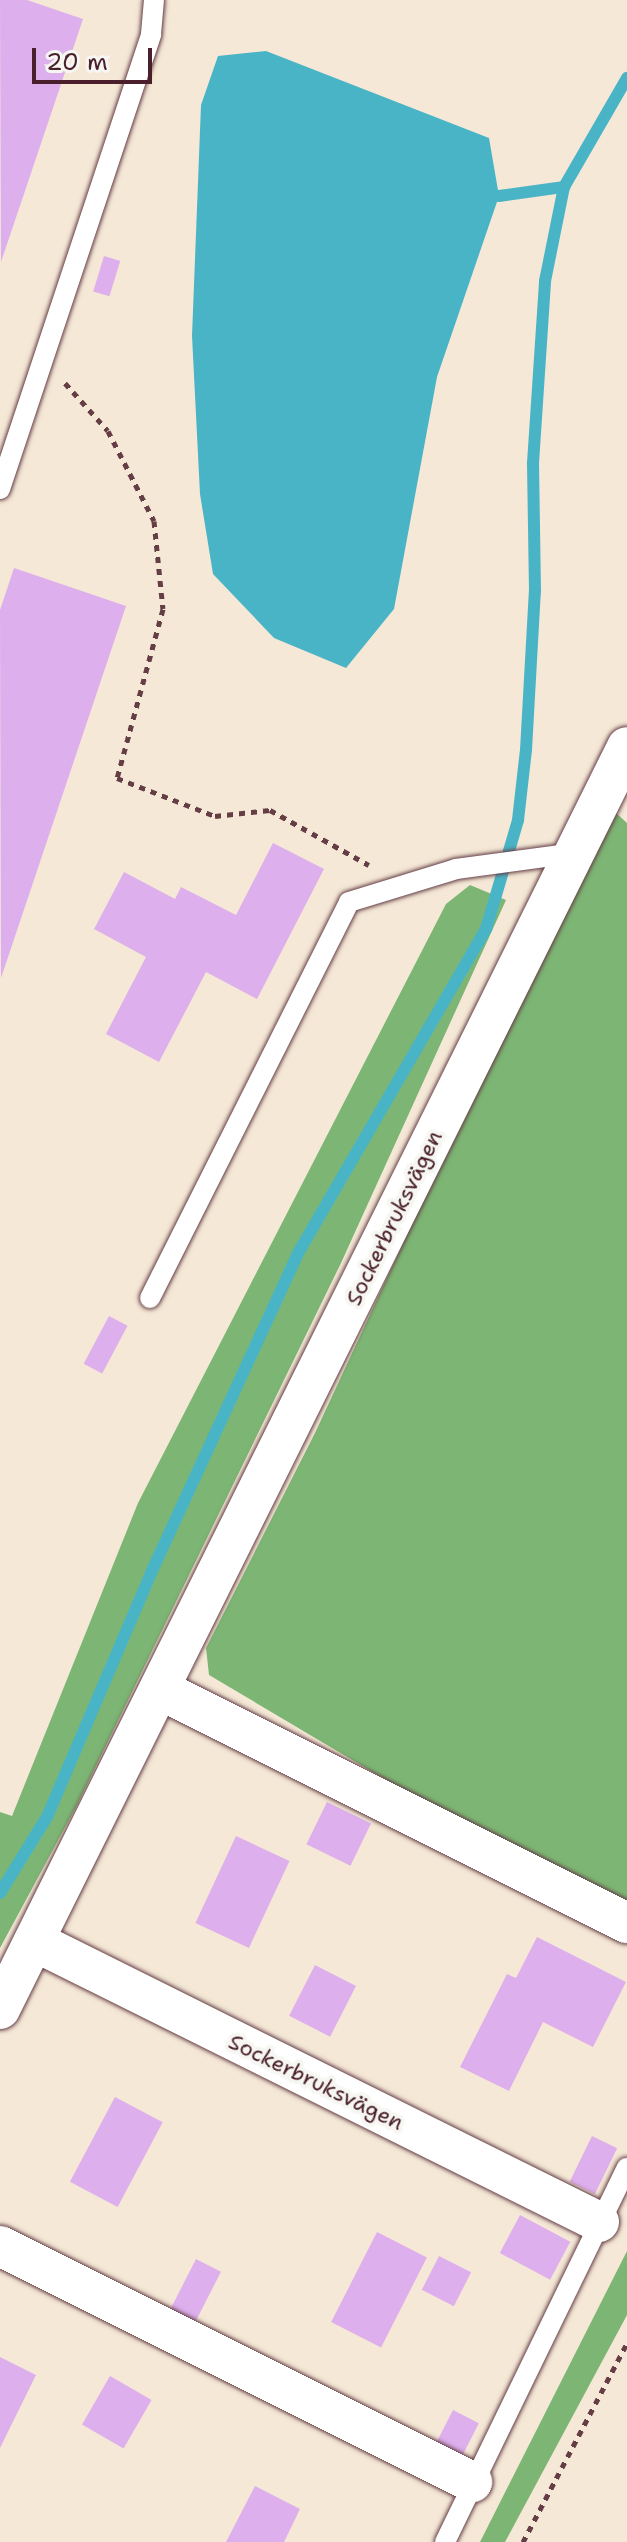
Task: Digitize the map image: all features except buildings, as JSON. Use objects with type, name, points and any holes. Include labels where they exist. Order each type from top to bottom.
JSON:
[{"type":"street","name":"Sockerbruksvägen","points":[[0,2009],[161,1690],[555,855],[626,753]]},
{"type":"street","points":[[161,1690],[627,1923]]},
{"type":"street","name":"Sockerbruksvägen","points":[[34,1941],[599,2222]]},
{"type":"street","points":[[0,2246],[472,2482]]},
{"type":"lane","points":[[0,489],[151,34],[154,0]]},
{"type":"lane","points":[[150,1298],[349,902],[456,869],[555,855]]},
{"type":"lane","points":[[445,2542],[627,2168]]},
{"type":"path","points":[[44,358],[108,431],[154,521],[163,609],[117,778],[215,816],[270,810],[403,883]]},
{"type":"path","points":[[523,2542],[627,2343]]},
{"type":"green space","points":[[615,812],[627,823],[627,1901],[408,1793],[209,1675],[206,1648],[315,1433],[563,899]]},
{"type":"green space","points":[[470,885],[506,900],[341,1263],[76,1807],[0,1948],[0,1812],[12,1816],[138,1503],[446,904]]},
{"type":"green space","points":[[627,2251],[627,2315],[505,2542],[480,2542]]},
{"type":"water","points":[[266,51],[489,138],[499,196],[437,377],[394,609],[346,668],[274,638],[213,574],[200,494],[192,336],[201,105],[218,56]]},
{"type":"waterway","points":[[0,1893],[47,1817],[151,1573],[297,1255],[486,929],[518,820],[526,750],[535,591],[533,463],[545,281],[564,187],[627,78]]},
{"type":"waterway","points":[[499,196],[564,187]]}]
